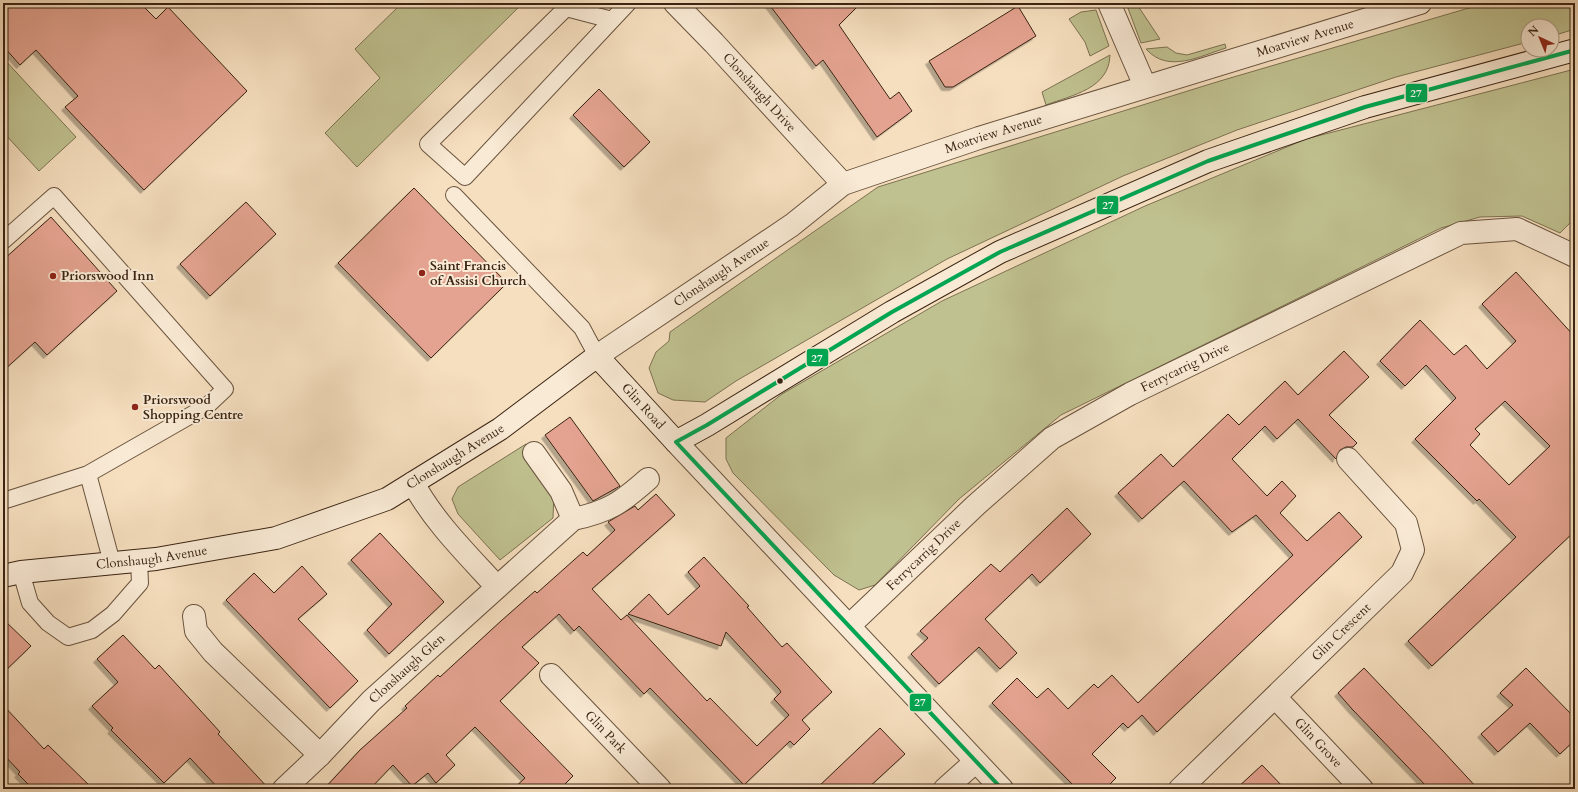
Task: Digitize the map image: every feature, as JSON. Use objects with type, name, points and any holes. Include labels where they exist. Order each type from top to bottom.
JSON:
[{"type":"street","name":"Clonshaugh Drive","points":[[675,3],[714,43],[843,184]]},
{"type":"street","points":[[1108,3],[1144,86]]},
{"type":"street","name":"Moatview Avenue","points":[[843,184],[979,138],[1144,86],[1420,3]]},
{"type":"street","points":[[676,442],[707,425],[892,312],[1000,252],[1201,164],[1365,107],[1575,50]]},
{"type":"street","name":"Clonshaugh Avenue","points":[[12,574],[156,559],[276,538],[387,499],[500,429],[597,356],[792,225],[843,184]]},
{"type":"street","name":"Ferrycarrig Drive","points":[[850,625],[976,505],[1052,438],[1130,394],[1462,233],[1517,229],[1575,256]]},
{"type":"street","name":"Glin Road","points":[[597,356],[676,442],[850,625],[975,762],[1002,789]]},
{"type":"street","points":[[534,453],[560,491],[573,519]]},
{"type":"street","name":"Glin Crescent","points":[[1180,789],[1402,573],[1413,550],[1406,523],[1348,459]]},
{"type":"street","name":"Clonshaugh Glen","points":[[284,789],[320,755],[371,701],[573,519],[611,508],[623,501],[648,479]]},
{"type":"street","points":[[413,483],[422,500],[444,528],[497,588]]},
{"type":"street","points":[[194,616],[196,631],[212,652],[320,755]]},
{"type":"street","name":"Glin Park","points":[[551,675],[660,789]]},
{"type":"street","name":"Glin Grove","points":[[1275,697],[1362,789]]},
{"type":"street","points":[[945,789],[975,762]]},
{"type":"lane","points":[[612,20],[566,8],[428,144],[465,177],[628,3]]},
{"type":"lane","points":[[454,195],[582,328],[597,356]]},
{"type":"lane","points":[[3,241],[54,196],[225,389],[207,406],[88,474],[3,501]]},
{"type":"lane","points":[[88,474],[112,563]]},
{"type":"lane","points":[[12,574],[30,603],[48,623],[68,636],[92,630],[113,614],[140,583],[139,561]]},
{"type":"green space","points":[[402,3],[523,3],[357,167],[325,133],[380,78],[355,49]]},
{"type":"green space","points":[[1126,3],[1136,3],[1160,39],[1141,43]]},
{"type":"green space","points":[[1486,3],[1575,3],[1575,29],[1560,34],[1560,18],[1520,18],[1520,44],[1396,77],[1237,130],[1123,176],[947,259],[736,381],[705,402],[673,400],[658,393],[649,368],[656,352],[669,341],[670,332],[878,187],[1220,81]]},
{"type":"green space","points":[[1096,10],[1109,46],[1090,56],[1085,42],[1069,19],[1081,12]]},
{"type":"green space","points":[[1225,44],[1226,48],[1184,61],[1174,62],[1164,61],[1146,49],[1167,47],[1176,53],[1187,55]]},
{"type":"green space","points":[[1110,55],[1108,66],[1103,76],[1096,83],[1077,94],[1046,105],[1042,92]]},
{"type":"green space","points":[[4,59],[76,137],[39,171],[3,132]]},
{"type":"green space","points":[[1575,69],[1575,218],[1560,233],[1522,216],[1480,217],[1441,228],[1061,415],[959,499],[875,585],[859,590],[834,575],[733,473],[726,459],[726,438],[782,394],[942,301],[1145,206],[1306,139]]},
{"type":"green space","points":[[526,444],[554,494],[553,518],[500,560],[458,514],[452,499],[458,487]]},
{"type":"building","points":[[3,3],[140,3],[156,19],[168,7],[247,91],[144,190],[65,107],[78,96],[36,50],[20,65],[3,46]]},
{"type":"building","points":[[768,3],[861,3],[839,25],[890,99],[899,92],[912,111],[877,137],[823,60],[816,66]]},
{"type":"building","points":[[1018,6],[1036,36],[953,87],[945,87],[929,61]]},
{"type":"building","points":[[599,89],[650,142],[624,167],[573,115]]},
{"type":"building","name":"Saint Francis of Assisi Church","points":[[414,188],[507,283],[431,358],[338,263]]},
{"type":"building","points":[[246,202],[276,234],[210,296],[180,264]]},
{"type":"building","name":"Priorswood Inn","points":[[51,217],[117,291],[47,355],[35,342],[3,371],[3,260]]},
{"type":"building","points":[[1516,272],[1575,337],[1575,531],[1432,666],[1408,641],[1516,537],[1479,499],[1477,501],[1415,439],[1456,398],[1426,365],[1405,386],[1380,361],[1420,320],[1454,355],[1466,345],[1487,369],[1516,341],[1482,304]],"holes":[[[1505,401],[1550,446],[1509,485],[1470,445],[1480,434],[1475,429]]]},
{"type":"building","points":[[1344,351],[1369,377],[1329,415],[1357,443],[1353,447],[1346,447],[1340,450],[1336,459],[1298,419],[1277,439],[1265,426],[1232,459],[1267,496],[1282,481],[1296,496],[1280,513],[1307,541],[1339,512],[1362,537],[1157,732],[1142,715],[1128,728],[1123,723],[1092,754],[1116,778],[1105,789],[1077,789],[992,703],[1017,678],[1037,698],[1048,688],[1068,709],[1094,684],[1098,688],[1112,675],[1138,703],[1293,555],[1256,515],[1232,532],[1184,481],[1142,519],[1118,493],[1161,454],[1173,467],[1228,414],[1239,425],[1285,381],[1298,395]]},
{"type":"building","points":[[570,417],[620,486],[593,501],[545,435]]},
{"type":"building","points":[[656,494],[675,515],[592,589],[621,620],[627,615],[707,701],[710,698],[757,746],[789,715],[774,699],[781,692],[779,689],[726,632],[721,646],[628,614],[649,594],[668,615],[700,586],[688,572],[704,557],[749,606],[747,607],[782,647],[787,643],[832,692],[802,720],[810,729],[794,745],[790,741],[744,785],[650,688],[644,694],[579,626],[574,631],[559,614],[522,647],[539,663],[500,701],[573,776],[560,789],[513,789],[525,778],[475,727],[446,755],[455,765],[436,783],[428,773],[412,786],[393,765],[370,789],[324,789],[360,750],[407,708],[405,706],[438,675],[440,677],[535,591],[537,593],[583,552],[587,556],[615,530],[608,522],[635,506],[638,510]]},
{"type":"building","points":[[1067,508],[1091,534],[1040,583],[1032,574],[985,619],[1017,653],[1000,669],[979,647],[939,684],[911,654],[928,638],[920,631],[991,564],[1000,572]]},
{"type":"building","points":[[380,533],[444,602],[389,654],[367,630],[392,604],[351,560]]},
{"type":"building","points":[[302,566],[327,594],[298,619],[358,681],[330,708],[226,600],[254,573],[274,593]]},
{"type":"building","points":[[3,619],[31,646],[3,673]]},
{"type":"building","points":[[123,635],[155,669],[159,665],[220,732],[218,734],[269,789],[219,789],[190,758],[164,783],[111,730],[113,728],[92,706],[118,682],[97,659]]},
{"type":"building","points":[[1364,668],[1478,789],[1429,789],[1352,709],[1338,693]]},
{"type":"building","points":[[1526,668],[1575,718],[1575,740],[1560,754],[1530,723],[1498,752],[1481,734],[1513,705],[1500,693]]},
{"type":"building","points":[[3,705],[44,749],[48,745],[93,789],[33,789],[18,774],[20,772],[3,754]]},
{"type":"building","points":[[880,728],[905,754],[867,789],[816,789]]},
{"type":"building","points":[[1262,765],[1285,789],[1236,789]]},
{"type":"transit line","name":"27","points":[[676,442],[707,425],[892,312],[1000,252],[1208,161],[1365,107],[1575,50]]},
{"type":"transit line","name":"27","points":[[676,442],[1002,789]]},
{"type":"place","name":"Saint Francis of Assisi Church","points":[[422,273]]},
{"type":"place","name":"Priorswood Inn","points":[[53,276]]},
{"type":"place","name":"Priorswood Shopping Centre","points":[[135,407]]}]
